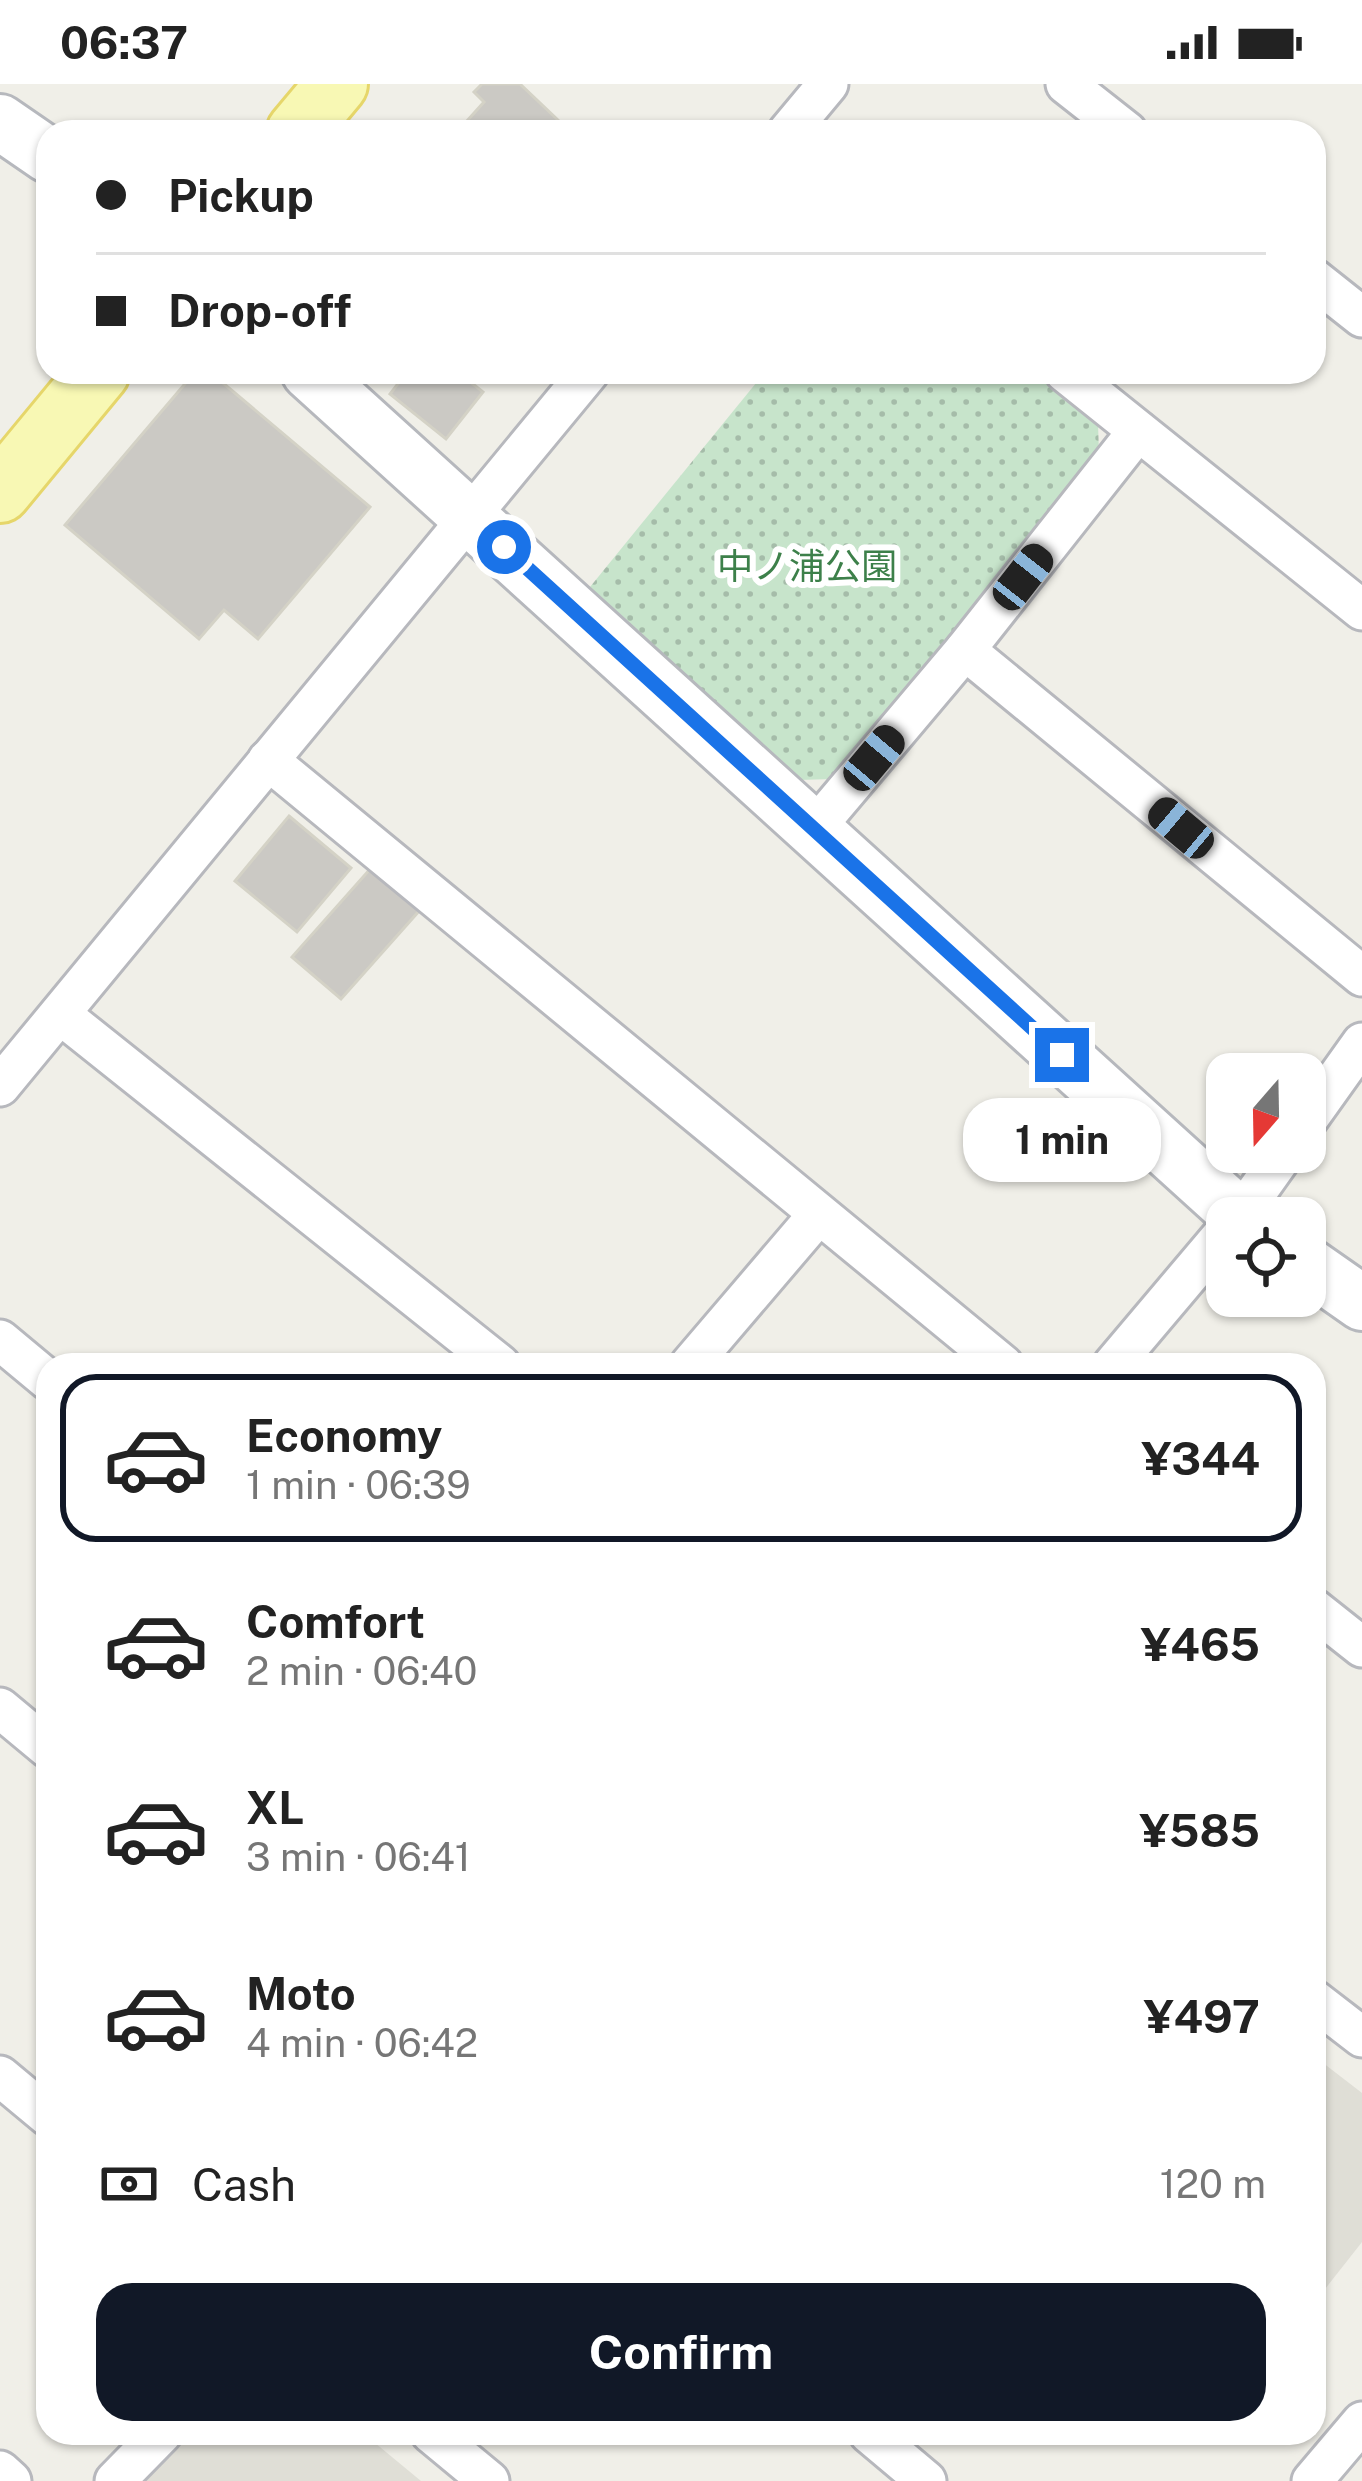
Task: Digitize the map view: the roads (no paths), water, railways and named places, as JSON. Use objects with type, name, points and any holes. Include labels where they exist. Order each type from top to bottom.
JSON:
[{"type":"main road","points":[[307,120],[337,84]]},
{"type":"main road","points":[[0,492],[89,384]]},
{"type":"street","points":[[798,120],[828,84]]},
{"type":"street","points":[[1066,84],[1112,120]]},
{"type":"street","points":[[0,122],[36,147]]},
{"type":"street","points":[[1326,288],[1362,317]]},
{"type":"street","points":[[323,384],[1211,1197]]},
{"type":"street","points":[[0,1086],[579,384]]},
{"type":"street","points":[[1080,384],[1362,610]]},
{"type":"street","points":[[814,830],[965,650],[1138,431]]},
{"type":"street","points":[[965,650],[1362,976]]},
{"type":"street","points":[[268,760],[988,1353]]},
{"type":"street","points":[[60,1014],[485,1353]]},
{"type":"street","points":[[1326,1094],[1362,1043]]},
{"type":"street","points":[[700,1353],[818,1215]]},
{"type":"street","points":[[1123,1353],[1206,1257]]},
{"type":"street","points":[[1326,1278],[1362,1303]]},
{"type":"street","points":[[0,1340],[36,1370]]},
{"type":"street","points":[[1326,1618],[1362,1647]]},
{"type":"street","points":[[0,1708],[36,1738]]},
{"type":"street","points":[[1326,2009],[1362,2037]]},
{"type":"street","points":[[0,2076],[36,2106]]},
{"type":"street","points":[[1312,2481],[1339,2431]]},
{"type":"street","points":[[115,2481],[150,2445]]},
{"type":"street","points":[[445,2445],[488,2481]]},
{"type":"street","points":[[882,2445],[926,2481]]},
{"type":"street","points":[[0,2471],[10,2481]]},
{"type":"park label","name":"中ノ浦公園","points":[[807,566]]}]
